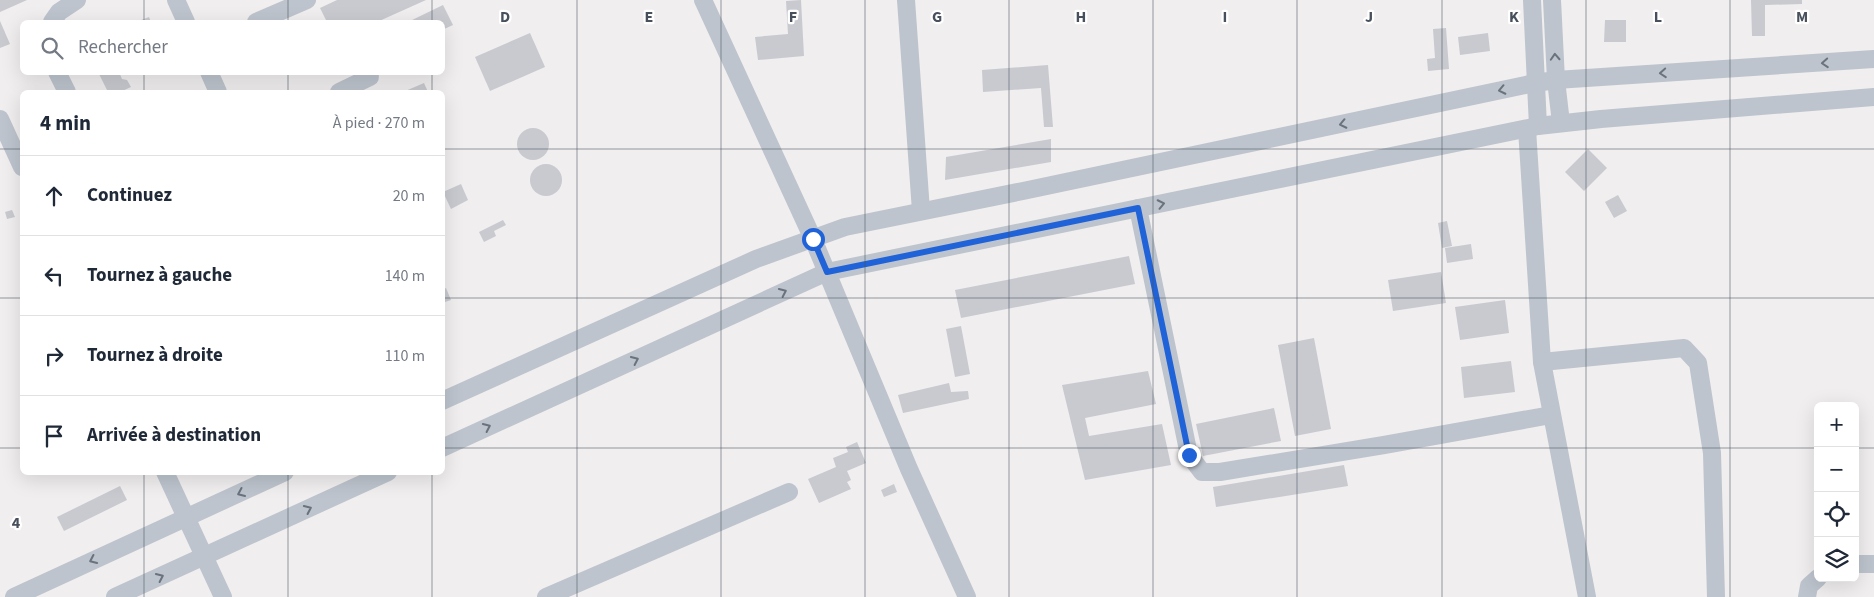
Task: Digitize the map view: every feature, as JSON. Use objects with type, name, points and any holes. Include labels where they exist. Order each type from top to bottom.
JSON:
[{"type":"street","points":[[53,20],[59,12],[77,0]]},
{"type":"street","points":[[176,0],[185,20]]},
{"type":"street","points":[[261,20],[307,0]]},
{"type":"street","points":[[703,0],[813,239],[909,469],[967,597]]},
{"type":"street","points":[[906,0],[921,211]]},
{"type":"street","points":[[1532,0],[1535,83],[1532,128],[1542,362],[1587,597]]},
{"type":"street","points":[[1552,0],[1556,80],[1561,123]]},
{"type":"street","points":[[445,400],[756,259],[845,227],[1535,83],[1556,80],[1874,59]]},
{"type":"street","points":[[58,75],[66,90]]},
{"type":"street","points":[[210,75],[217,90]]},
{"type":"street","points":[[343,90],[370,78]]},
{"type":"street","points":[[445,447],[827,272],[1561,123],[1874,97]]},
{"type":"street","points":[[0,119],[20,163]]},
{"type":"street","points":[[1138,208],[1189,455],[1202,472],[1220,472],[1551,415]]},
{"type":"street","points":[[1542,362],[1684,348],[1698,363],[1712,453],[1716,597]]},
{"type":"street","points":[[165,475],[223,597]]},
{"type":"street","points":[[14,597],[279,475]]},
{"type":"street","points":[[115,597],[207,565],[382,475]]},
{"type":"street","points":[[546,597],[789,492]]},
{"type":"street","points":[[1859,564],[1874,564]]},
{"type":"street","points":[[1807,597],[1808,586],[1814,581]]},
{"type":"building","points":[[0,0],[27,0],[0,12]]},
{"type":"building","points":[[337,0],[426,0],[381,20],[326,20],[320,8]]},
{"type":"building","points":[[801,0],[804,56],[758,60],[755,37],[788,34],[786,1]]},
{"type":"building","points":[[1751,0],[1802,0],[1802,4],[1765,5],[1765,36],[1752,36]]},
{"type":"building","points":[[443,5],[453,25],[445,29],[445,20],[412,20]]},
{"type":"building","points":[[1605,20],[1626,20],[1626,42],[1604,42]]},
{"type":"building","points":[[0,21],[10,44],[0,48]]},
{"type":"building","points":[[1446,28],[1449,69],[1428,71],[1427,59],[1435,58],[1433,29]]},
{"type":"building","points":[[530,33],[545,67],[490,91],[475,57]]},
{"type":"building","points":[[1488,33],[1490,51],[1460,55],[1458,37]]},
{"type":"building","points":[[1048,65],[1053,127],[1044,127],[1041,88],[983,92],[982,70]]},
{"type":"building","points":[[100,75],[120,75],[122,79],[127,80],[131,87],[124,90],[107,90]]},
{"type":"building","points":[[424,83],[427,90],[408,90]]},
{"type":"building","points":[[533,128],[545,132],[549,144],[545,156],[533,160],[521,156],[517,144],[521,132]]},
{"type":"building","points":[[1051,139],[1051,162],[945,180],[946,157]]},
{"type":"building","points":[[1588,149],[1607,168],[1584,191],[1565,172]]},
{"type":"building","points":[[546,164],[558,168],[562,180],[558,192],[546,196],[534,192],[530,180],[534,168]]},
{"type":"building","points":[[461,184],[468,200],[451,209],[445,196],[445,191]]},
{"type":"building","points":[[1618,195],[1627,211],[1614,218],[1605,202]]},
{"type":"building","points":[[12,210],[15,217],[7,219],[5,212]]},
{"type":"building","points":[[503,220],[506,225],[494,231],[496,236],[484,242],[479,232]]},
{"type":"building","points":[[1447,221],[1452,246],[1442,248],[1438,223]]},
{"type":"building","points":[[1471,244],[1473,259],[1447,263],[1445,248]]},
{"type":"building","points":[[1129,256],[1135,284],[961,318],[955,290]]},
{"type":"building","points":[[1441,272],[1446,303],[1393,311],[1388,280]]},
{"type":"building","points":[[445,288],[451,300],[445,302]]},
{"type":"building","points":[[1505,300],[1509,333],[1460,340],[1455,307]]},
{"type":"building","points":[[961,326],[970,374],[955,377],[946,329]]},
{"type":"building","points":[[1314,338],[1331,429],[1295,436],[1278,345]]},
{"type":"building","points":[[1511,361],[1515,392],[1464,398],[1461,367]]},
{"type":"building","points":[[1148,371],[1156,404],[1085,418],[1089,436],[1162,424],[1171,465],[1085,480],[1062,385]]},
{"type":"building","points":[[949,383],[951,392],[968,391],[969,399],[903,413],[898,395]]},
{"type":"building","points":[[1274,408],[1281,441],[1203,456],[1196,424]]},
{"type":"building","points":[[857,442],[866,463],[847,471],[851,480],[847,482],[851,489],[819,503],[808,479],[836,467],[833,458],[848,452],[846,447]]},
{"type":"building","points":[[1344,465],[1348,486],[1216,507],[1213,487]]},
{"type":"building","points":[[894,484],[897,492],[884,497],[881,490]]},
{"type":"building","points":[[120,486],[127,500],[64,531],[57,517]]},
{"type":"route","points":[[813,239],[827,272],[1138,208],[1189,455]]}]
